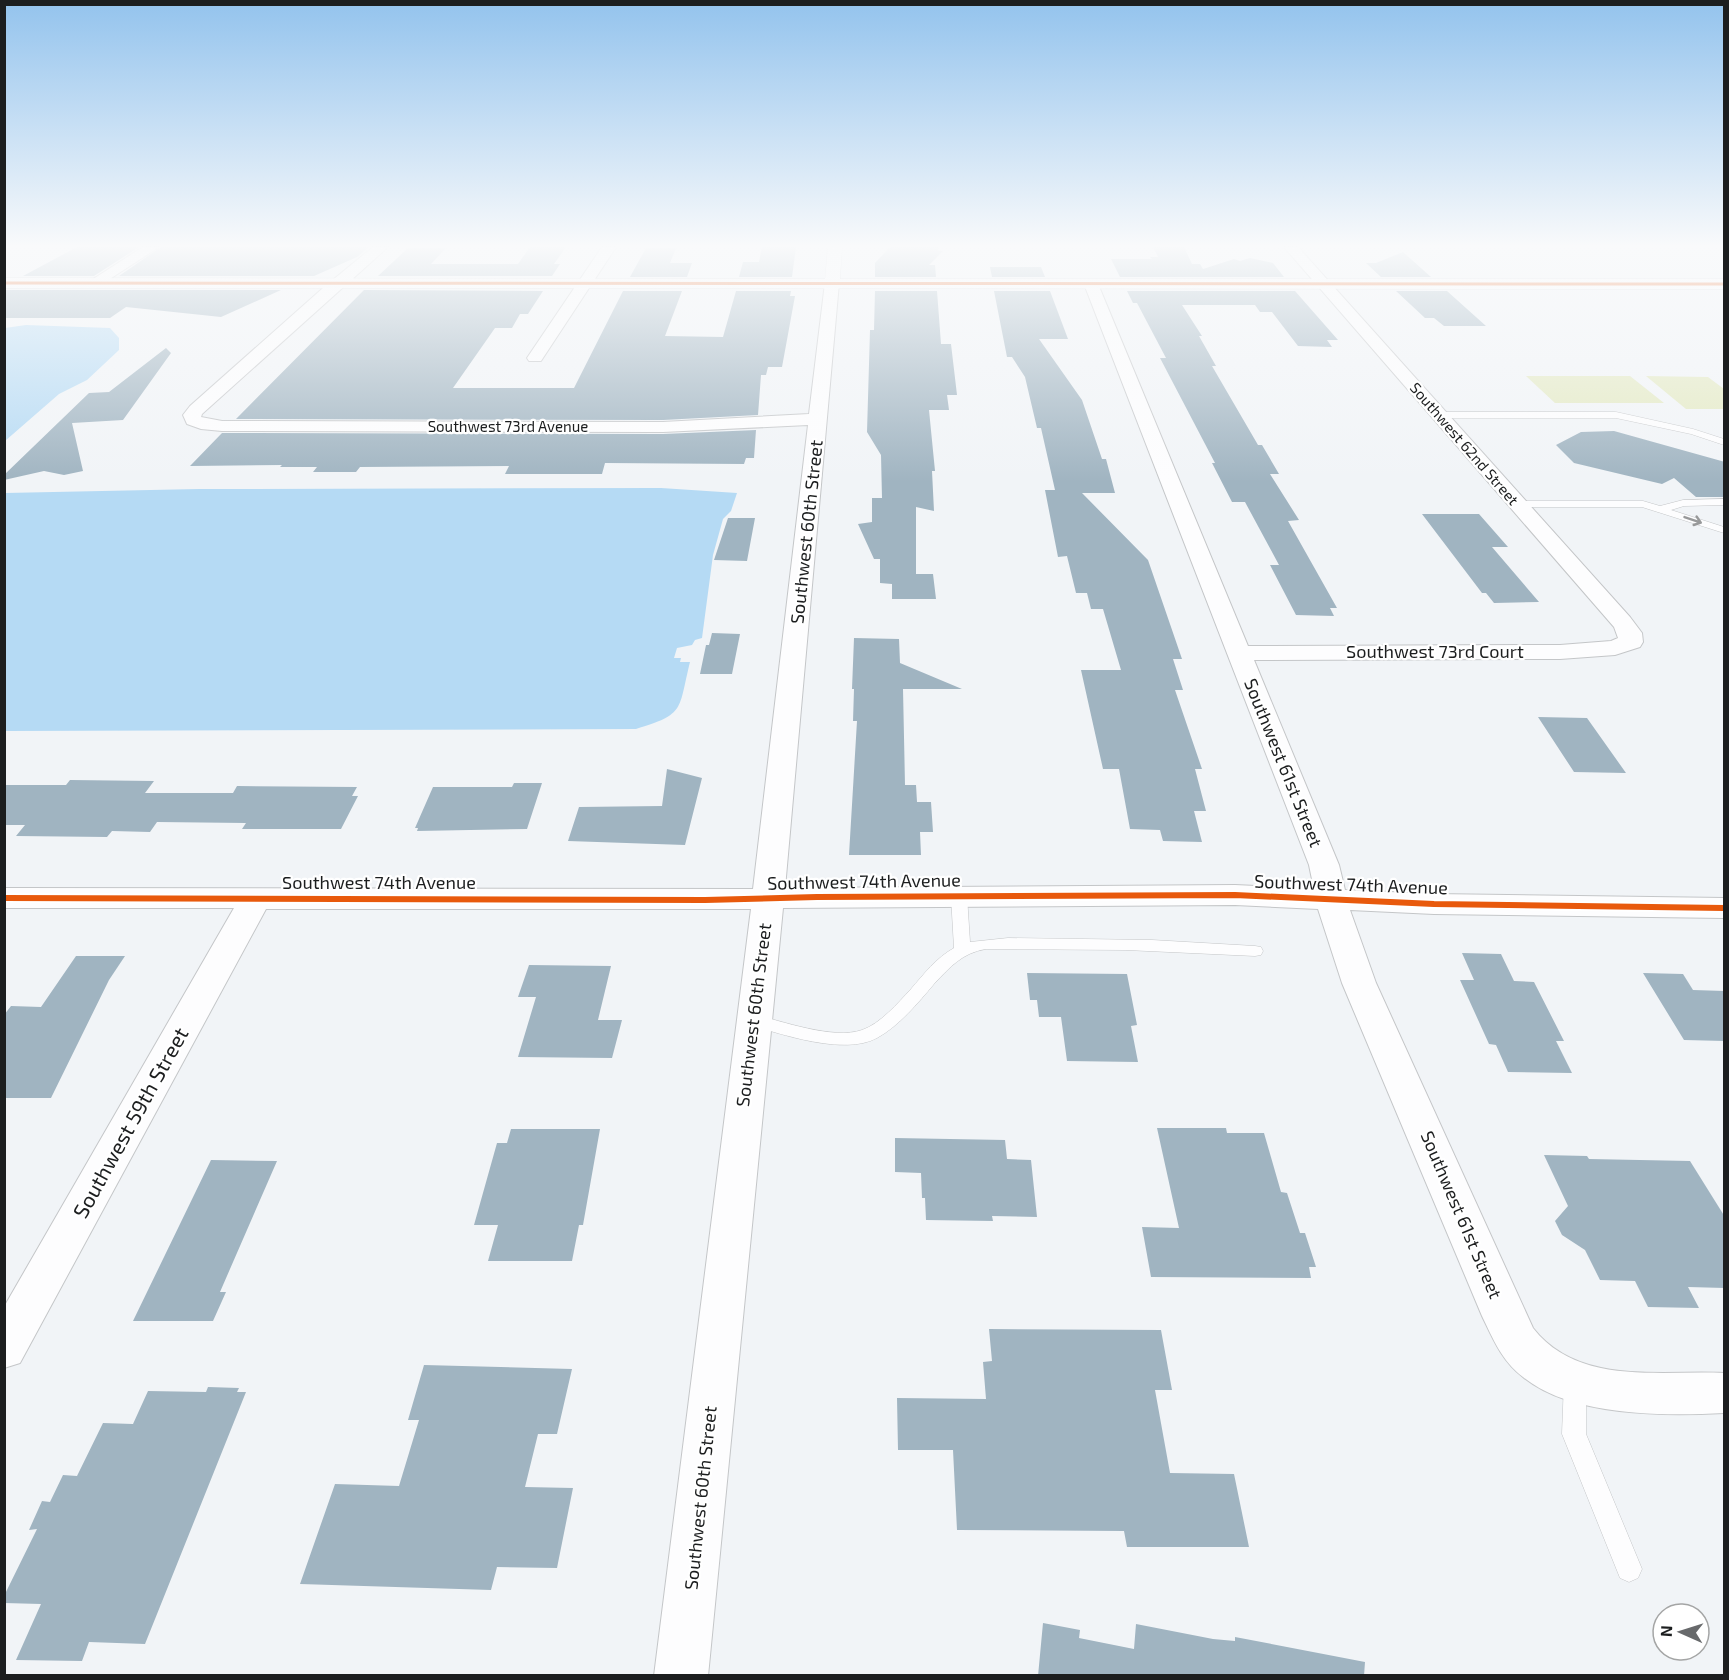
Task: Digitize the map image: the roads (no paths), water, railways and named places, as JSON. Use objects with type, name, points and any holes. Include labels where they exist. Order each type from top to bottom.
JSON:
[{"type":"street","name":"Southwest 73rd Avenue","points":[[291,325],[196,410],[192,418],[197,422],[222,426],[663,427],[819,419]]},
{"type":"street","points":[[535,358],[557,325]]},
{"type":"street","name":"Southwest 60th Street","points":[[681,1676],[768,898],[828,325]]},
{"type":"street","name":"Southwest 61st Street","points":[[1108,325],[1324,865],[1338,926],[1359,983],[1504,1316],[1519,1344],[1544,1367],[1575,1382],[1607,1390],[1725,1393]]},
{"type":"street","name":"Southwest 62nd Street","points":[[1360,325],[1622,622],[1630,633],[1631,642]]},
{"type":"street","name":"Southwest 73rd Court","points":[[1239,653],[1560,652],[1616,648],[1631,642]]},
{"type":"street","name":"Southwest 74th Avenue","points":[[4,897],[768,898],[1235,895],[1434,904],[1725,908]]},
{"type":"street","name":"Southwest 59th Street","points":[[4,1349],[256,898]]},
{"type":"lane","points":[[1438,415],[1616,415],[1693,432],[1725,442]]},
{"type":"lane","points":[[1662,509],[1683,503],[1725,502]]},
{"type":"lane","points":[[1517,504],[1643,504],[1725,530]]},
{"type":"lane","points":[[959,896],[962,950]]},
{"type":"lane","points":[[753,1020],[831,1036],[865,1037],[880,1029],[944,962],[962,950],[979,946],[1124,944],[1255,951]]},
{"type":"lane","points":[[1575,1382],[1574,1434],[1629,1569]]},
{"type":"water","points":[[37,325],[110,328],[119,338],[119,350],[87,380],[59,394],[5,441],[5,328]]},
{"type":"water","points":[[661,488],[737,493],[731,511],[723,519],[713,555],[702,638],[695,640],[692,645],[677,648],[674,658],[681,658],[680,662],[690,662],[681,700],[672,714],[652,724],[636,729],[5,731],[5,493],[199,489]]}]
